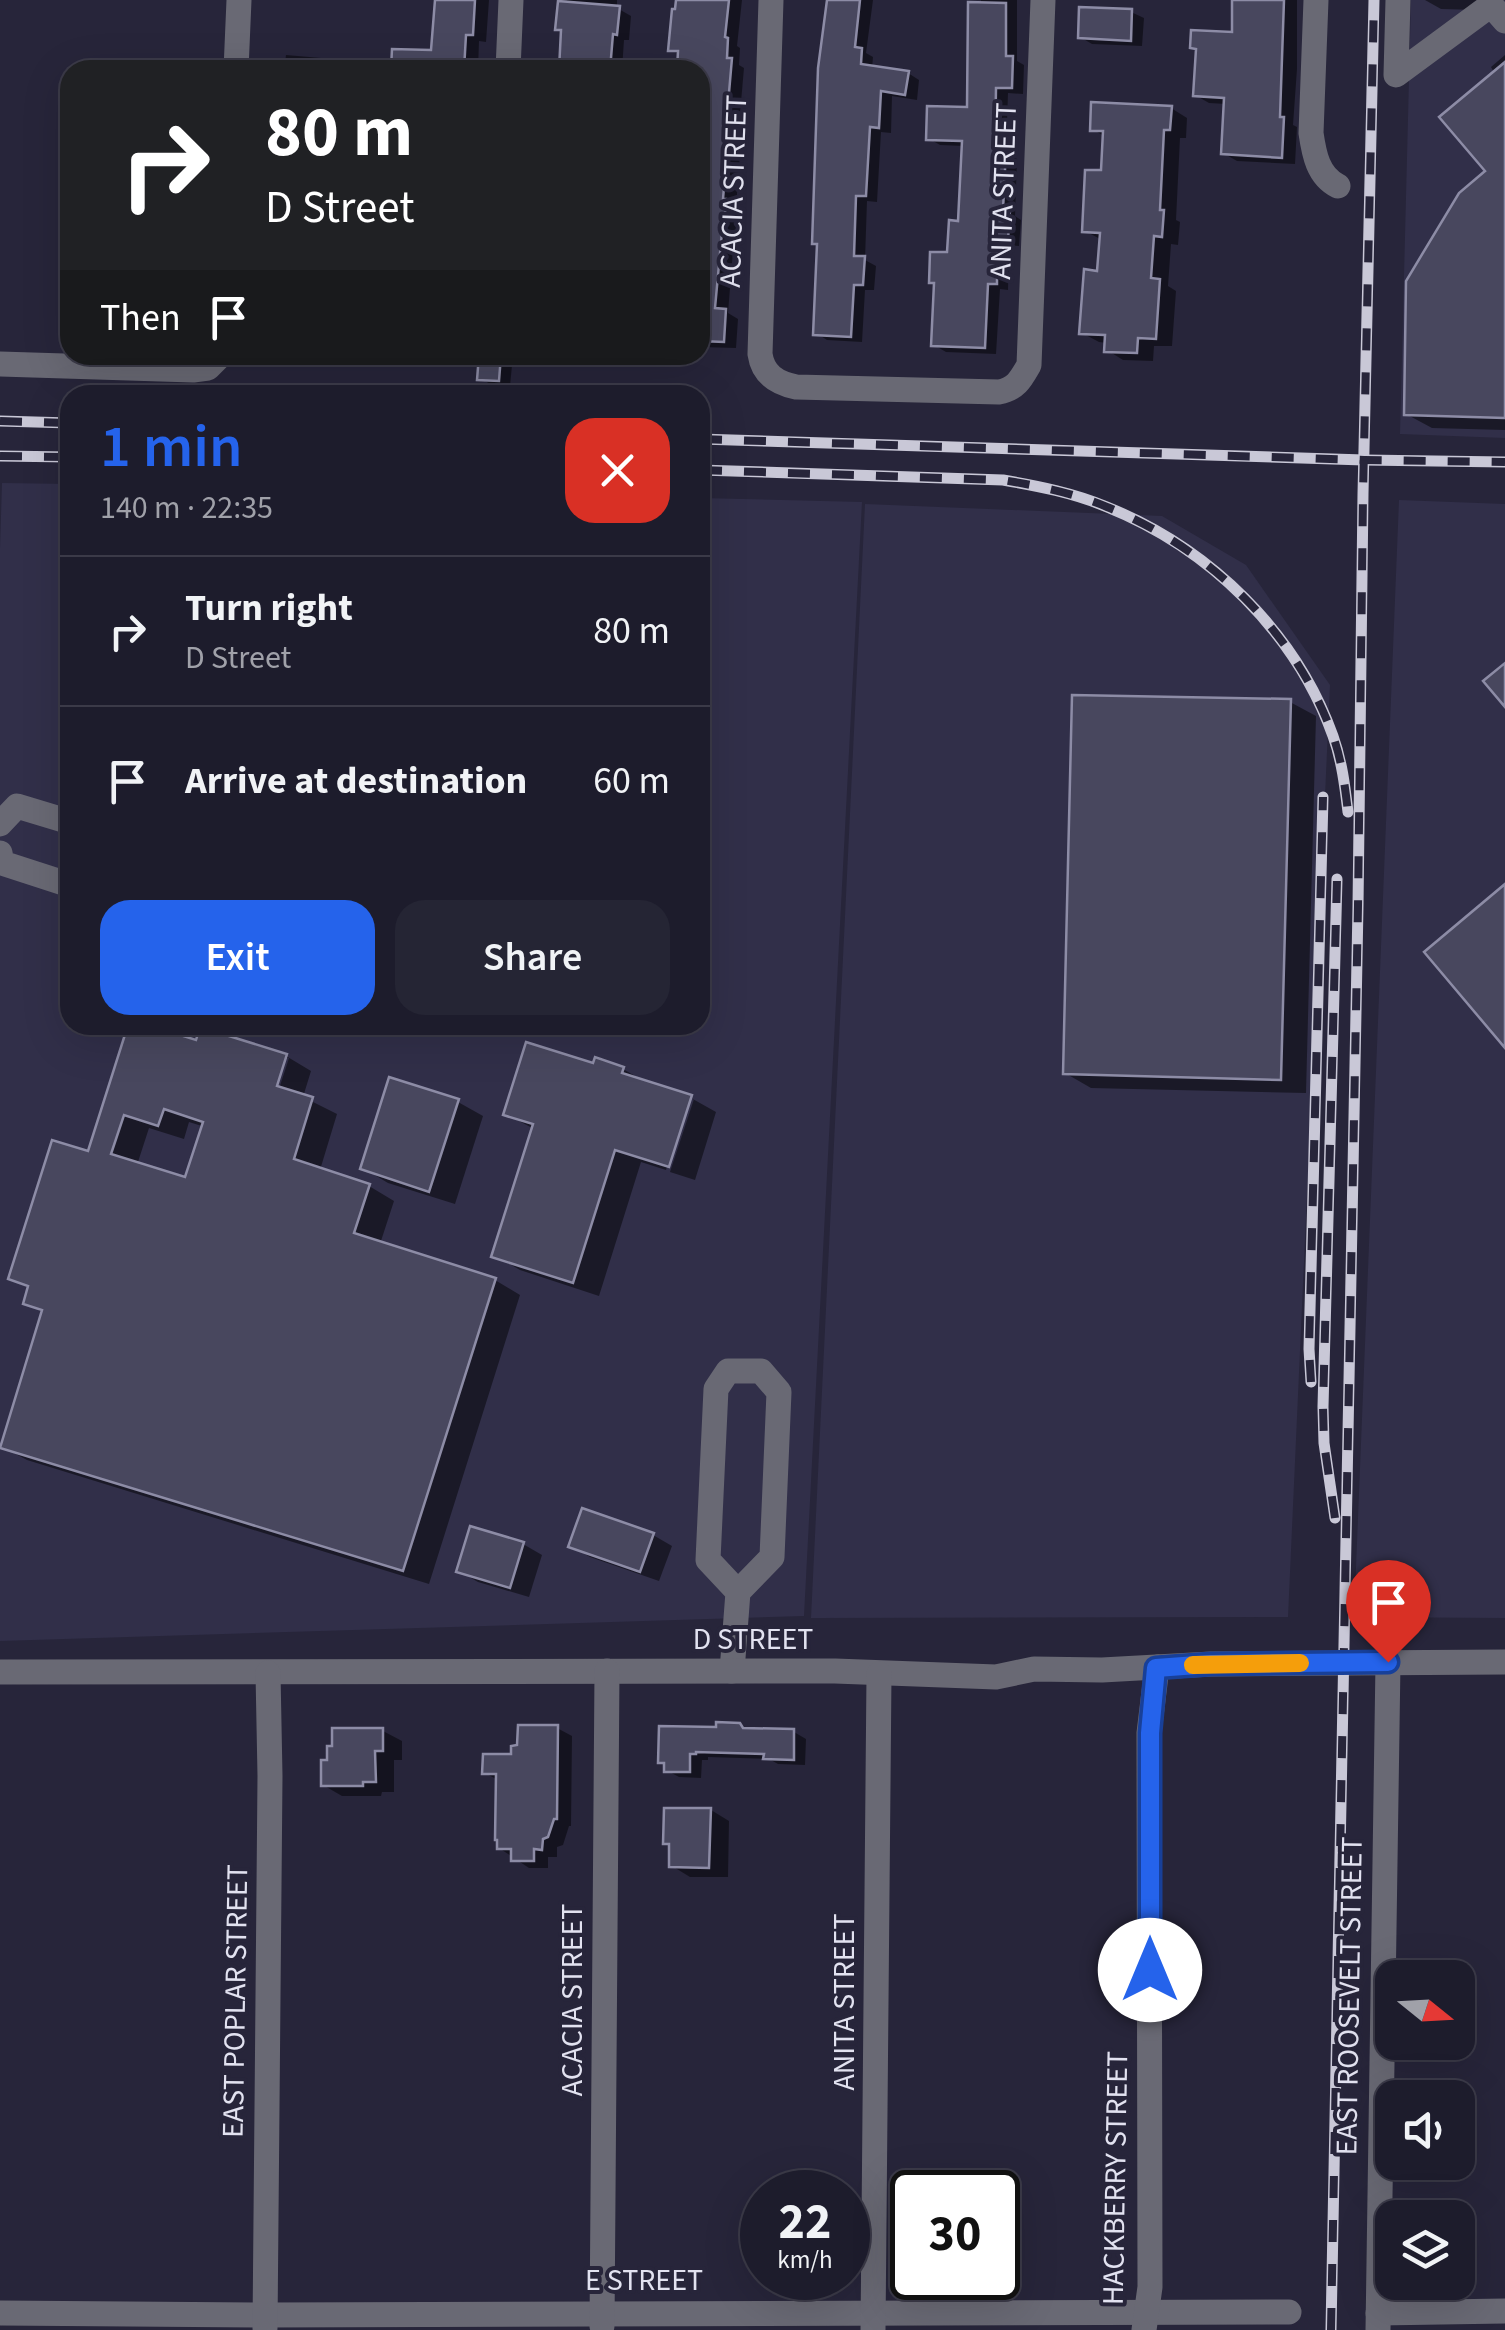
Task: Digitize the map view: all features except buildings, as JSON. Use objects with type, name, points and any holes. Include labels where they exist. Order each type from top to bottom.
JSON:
[{"type":"street","points":[[236,60],[239,0]]},
{"type":"street","points":[[508,60],[511,0]]},
{"type":"street","name":"ACACIA STREET","points":[[772,0],[761,365],[774,380],[796,387],[999,392],[1019,383]]},
{"type":"street","name":"ANITA STREET","points":[[1019,383],[1029,365],[1044,0]]},
{"type":"street","points":[[1316,0],[1311,133],[1324,175],[1338,186]]},
{"type":"street","points":[[1398,0],[1396,75],[1491,5],[1505,20]]},
{"type":"street","points":[[0,364],[167,369],[211,365]]},
{"type":"street","points":[[0,824],[18,806],[60,819]]},
{"type":"street","points":[[0,853],[2,863],[60,882]]},
{"type":"street","points":[[732,1671],[738,1592],[772,1557],[779,1392],[760,1371],[728,1372],[716,1389],[708,1560],[738,1592]]},
{"type":"street","name":"EAST ROOSEVELT STREET","points":[[1378,2322],[1388,1662]]},
{"type":"street","name":"D STREET","points":[[0,1672],[835,1671],[996,1676],[1034,1670],[1211,1664],[1505,1662]]},
{"type":"street","name":"HACKBERRY STREET","points":[[1145,2320],[1150,2286],[1150,1733],[1156,1668]]},
{"type":"street","name":"ACACIA STREET","points":[[602,2322],[607,1671]]},
{"type":"street","name":"EAST POPLAR STREET","points":[[265,2322],[268,1673]]},
{"type":"street","name":"ANITA STREET","points":[[874,2321],[879,1674]]},
{"type":"street","points":[[1378,2322],[1505,2311]]},
{"type":"street","name":"E STREET","points":[[0,2314],[265,2322],[602,2322],[874,2321],[1122,2313],[1145,2320],[1288,2312]]},
{"type":"shaded area","points":[[1411,0],[1505,0],[1505,438],[1400,434]]},
{"type":"shaded area","points":[[2,483],[60,484],[60,1035],[710,1035],[710,498],[862,502],[804,1616],[0,1641]]},
{"type":"shaded area","points":[[1399,500],[1505,504],[1505,1618],[1354,1617]]},
{"type":"shaded area","points":[[865,504],[1162,516],[1246,565],[1330,685],[1288,1617],[811,1618]]},
{"type":"railway","points":[[1331,2330],[1374,0]]},
{"type":"railway","points":[[0,421],[60,423]]},
{"type":"railway","points":[[710,439],[1505,462]]},
{"type":"railway","points":[[0,456],[60,457]]},
{"type":"railway","points":[[710,470],[1003,480],[1082,498],[1144,524],[1214,570],[1272,629],[1296,662],[1333,736],[1348,812]]},
{"type":"railway","points":[[1311,1382],[1323,797]]},
{"type":"railway","points":[[1335,1518],[1323,1407],[1337,879]]},
{"type":"slow traffic","points":[[1193,1665],[1300,1663]]},
{"type":"route","points":[[1150,1970],[1150,1733],[1156,1668],[1388,1662]]}]
